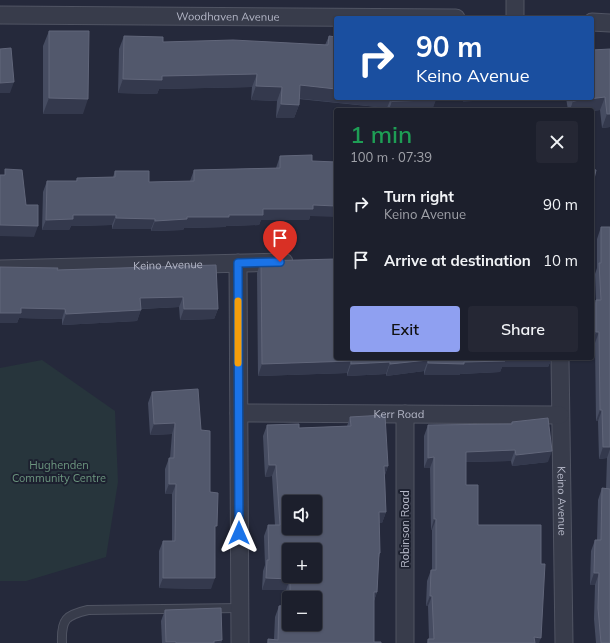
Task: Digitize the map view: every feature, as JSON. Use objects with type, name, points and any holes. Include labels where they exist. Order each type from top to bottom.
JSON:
[{"type":"street","points":[[515,0],[515,16]]},
{"type":"street","name":"Woodhaven Avenue","points":[[0,15],[334,17]]},
{"type":"street","points":[[594,22],[610,23]]},
{"type":"street","name":"Keino Avenue","points":[[0,269],[298,262]]},
{"type":"street","points":[[238,263],[240,643]]},
{"type":"street","name":"Keino Avenue","points":[[560,360],[564,643]]},
{"type":"street","name":"Kerr Road","points":[[238,413],[560,415]]},
{"type":"street","name":"Robinson Road","points":[[405,414],[405,643]]},
{"type":"lane","points":[[62,643],[62,626],[66,619],[73,614],[88,610],[240,608]]},
{"type":"green space","name":"Hughenden Community Centre","points":[[42,360],[115,411],[118,482],[106,557],[26,581],[0,581],[0,368]]},
{"type":"building","points":[[49,31],[89,31],[88,99],[49,98]]},
{"type":"building","points":[[124,36],[163,37],[163,42],[233,40],[328,45],[329,36],[334,37],[334,89],[300,85],[299,105],[281,104],[282,87],[256,86],[257,74],[162,76],[162,80],[123,79]]},
{"type":"building","points":[[11,48],[14,82],[0,83],[0,49]]},
{"type":"building","points":[[610,49],[610,114],[607,114],[605,97],[594,98],[594,50]]},
{"type":"building","points":[[392,100],[436,100],[392,101]]},
{"type":"building","points":[[312,155],[312,161],[334,162],[334,206],[313,205],[313,209],[263,209],[263,215],[187,217],[187,219],[155,221],[155,219],[116,218],[116,215],[73,215],[73,219],[46,220],[47,181],[77,181],[77,178],[115,177],[115,171],[149,171],[149,182],[194,181],[194,170],[280,168],[280,156]]},
{"type":"building","points":[[5,169],[22,170],[26,205],[38,205],[38,226],[0,225],[0,175],[5,175]]},
{"type":"building","points":[[601,227],[610,227],[610,447],[603,447],[602,410],[600,410],[599,332],[596,332],[596,300],[601,300],[599,263],[601,263]]},
{"type":"building","points":[[334,259],[334,360],[428,360],[390,364],[390,362],[351,364],[351,361],[262,364],[261,261]]},
{"type":"building","points":[[216,265],[218,309],[184,309],[183,297],[140,298],[141,310],[66,314],[65,309],[21,308],[21,313],[0,313],[0,267],[58,268],[57,270]]},
{"type":"building","points":[[428,360],[505,360],[464,362],[464,364],[428,363]]},
{"type":"building","points":[[198,389],[201,430],[210,431],[210,492],[218,493],[217,526],[215,526],[215,578],[163,578],[163,541],[175,541],[176,484],[169,484],[169,458],[174,458],[175,423],[154,424],[152,392]]},
{"type":"building","points":[[385,415],[388,466],[384,466],[386,512],[379,512],[380,553],[377,592],[374,592],[374,642],[381,643],[268,643],[268,639],[278,640],[279,606],[282,606],[282,631],[322,631],[322,591],[290,591],[290,583],[322,583],[322,543],[282,543],[282,579],[266,578],[267,560],[269,560],[268,525],[280,525],[276,465],[269,465],[267,425],[299,424],[299,428],[351,426],[350,417]]},
{"type":"building","points":[[548,418],[552,451],[516,455],[515,450],[466,452],[466,485],[478,485],[478,525],[541,525],[541,564],[545,564],[541,638],[534,637],[535,643],[428,643],[428,639],[434,639],[432,596],[430,596],[431,570],[436,570],[436,519],[434,519],[434,457],[428,458],[428,425],[512,424],[512,422]]},
{"type":"building","points":[[602,488],[610,489],[610,643],[601,643],[598,608],[599,573],[594,573],[595,540],[601,540]]},
{"type":"building","points":[[221,608],[222,640],[214,641],[214,643],[166,642],[165,610]]},
{"type":"slow traffic","points":[[238,301],[238,363]]},
{"type":"route","points":[[239,533],[238,263],[280,262]]}]
